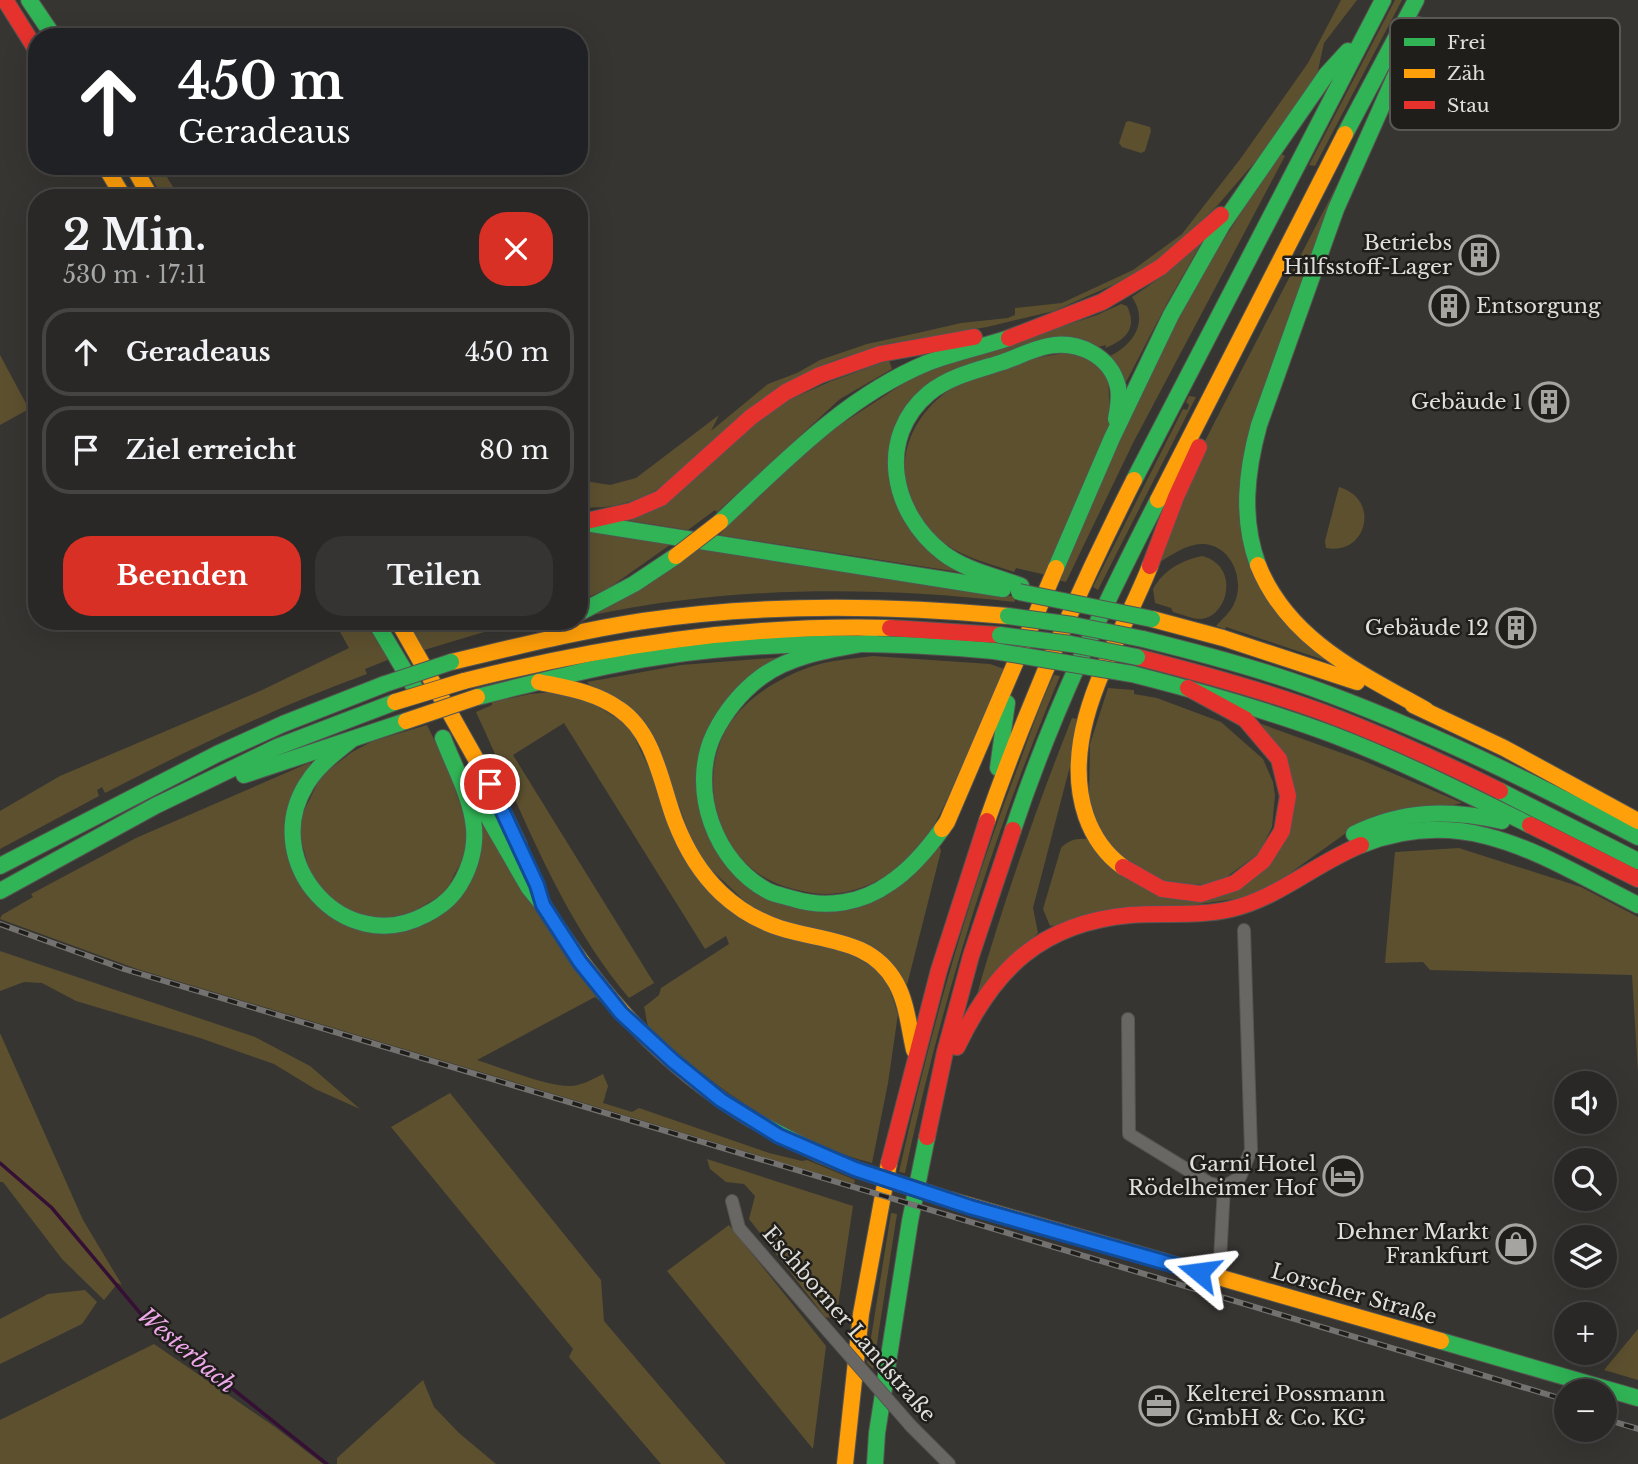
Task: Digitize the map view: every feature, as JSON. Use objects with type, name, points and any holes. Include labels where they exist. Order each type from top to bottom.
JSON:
[{"type":"main road","points":[[5,0],[28,37]]},
{"type":"main road","points":[[29,0],[48,28]]},
{"type":"main road","points":[[845,1464],[848,1408],[871,1248],[887,1165],[945,943],[982,828],[1039,682],[1127,493],[1383,0]]},
{"type":"main road","points":[[1405,18],[1416,0]]},
{"type":"main road","points":[[1421,18],[1427,0]]},
{"type":"main road","points":[[0,5],[28,40]]},
{"type":"main road","points":[[872,642],[805,657],[760,677],[743,691],[724,713],[710,742],[703,790],[707,814],[716,838],[746,875],[786,898],[815,904],[844,902],[887,886],[916,862],[947,822],[1112,438],[1171,315],[1222,225],[1243,194],[1326,75],[1366,31]]},
{"type":"main road","points":[[874,1464],[905,1249],[945,1052],[971,956],[1001,863],[1058,708],[1146,518],[1390,46]]},
{"type":"main road","points":[[1188,688],[1234,713],[1266,740],[1283,771],[1287,797],[1280,834],[1271,852],[1256,870],[1227,887],[1195,895],[1159,889],[1136,878],[1116,863],[1093,834],[1085,812],[1079,772],[1086,723],[1098,686],[1142,587],[1195,455],[1390,75]]},
{"type":"main road","points":[[1390,92],[1343,191],[1261,416],[1247,477],[1246,502],[1251,542],[1280,607],[1320,647],[1426,710],[1546,770],[1638,821]]},
{"type":"main road","points":[[588,608],[634,584],[676,556],[720,522],[819,430],[883,385],[928,363],[1027,333],[1101,302],[1143,279],[1187,246],[1243,194]]},
{"type":"main road","points":[[588,520],[631,511],[661,498],[751,417],[786,392],[820,375],[880,354],[1048,323]]},
{"type":"main road","points":[[1020,589],[945,554],[925,537],[908,515],[898,492],[894,470],[900,436],[910,414],[926,396],[958,377],[1047,346],[1064,344],[1094,353],[1104,360],[1112,372],[1118,386],[1119,403],[1112,438]]},
{"type":"main road","points":[[588,523],[1020,589],[1223,638],[1310,665],[1426,710]]},
{"type":"main road","points":[[451,663],[598,628],[739,611],[874,607],[1009,616],[1073,625],[1143,639],[1263,671],[1374,712],[1440,740],[1638,837]]},
{"type":"main road","points":[[0,891],[178,794],[277,747],[395,702],[464,681],[589,650],[724,632],[861,626],[1000,635],[1071,644],[1137,657],[1275,696],[1381,736],[1505,793],[1638,861]]},
{"type":"main road","points":[[380,630],[443,738],[460,762],[529,888],[543,905]]},
{"type":"main road","points":[[403,630],[490,784],[537,885],[543,905]]},
{"type":"main road","points":[[0,866],[217,754],[283,724],[537,630]]},
{"type":"main road","points":[[178,794],[477,698],[624,663],[701,651],[787,643],[872,642],[994,651],[1058,660],[1188,688],[1304,724],[1359,745],[1638,879]]},
{"type":"main road","points":[[997,791],[1000,741],[1013,671]]},
{"type":"main road","points":[[539,682],[574,687],[597,694],[617,705],[633,720],[656,760],[685,845],[706,878],[725,897],[769,924],[858,947],[878,960],[895,981],[901,996],[915,1055]]},
{"type":"main road","points":[[351,740],[319,767],[301,794],[292,824],[294,856],[307,885],[329,908],[358,922],[389,926],[420,919],[447,901],[458,890],[471,861],[474,844],[472,817],[443,738]]},
{"type":"main road","points":[[1303,874],[1355,833],[1401,815],[1434,811],[1470,814],[1548,835]]},
{"type":"main road","points":[[934,1111],[965,1027],[979,1001],[996,979],[1029,948],[1071,926],[1098,918],[1215,911],[1245,905],[1352,849],[1387,834],[1420,829],[1454,829],[1518,847],[1638,905]]},
{"type":"main road","name":"Lorscher Straße","points":[[543,905],[580,962],[621,1013],[694,1079],[721,1100],[779,1136],[855,1169],[950,1200],[1638,1398]]},
{"type":"street","points":[[1129,1019],[1129,1133],[1209,1183],[1224,1187],[1240,1177],[1251,1150],[1244,930]]},
{"type":"street","points":[[1219,1278],[1224,1187]]},
{"type":"street","name":"Eschborner Landstraße","points":[[732,1201],[739,1228],[911,1426],[949,1464]]},
{"type":"shaded area","points":[[1341,0],[1357,0],[1324,43],[1317,75],[1260,156],[1217,206],[1161,259],[1115,284],[1054,311],[987,327],[880,345],[830,362],[663,486],[623,504],[588,507],[588,481],[610,485],[636,478],[719,415],[711,431],[768,384],[797,373],[820,360],[867,344],[961,323],[1008,318],[1015,315],[1015,308],[1062,303],[1133,270],[1182,234],[1241,158],[1308,63]]},
{"type":"shaded area","points":[[1395,0],[1402,0],[1393,18],[1390,18],[1390,23],[1315,166],[1309,165]]},
{"type":"shaded area","points":[[1126,122],[1150,127],[1145,151],[1141,153],[1122,147],[1119,143]]},
{"type":"shaded area","points":[[1280,153],[1285,156],[1133,443],[1066,582],[1058,580],[1177,312]]},
{"type":"shaded area","points":[[150,175],[166,175],[174,189],[158,189]]},
{"type":"shaded area","points":[[1337,185],[1251,429],[1250,557],[1333,663],[1216,626],[1232,607],[1238,586],[1234,566],[1222,551],[1214,546],[1192,545],[1158,563],[1206,439]]},
{"type":"shaded area","points":[[1202,242],[1124,386],[1110,356],[1126,346],[1139,324],[1137,306],[1132,297],[1167,273]]},
{"type":"shaded area","points":[[1121,304],[1127,306],[1130,327],[1124,337],[1112,345],[1094,348],[1083,344],[920,394],[891,487],[972,574],[719,535],[809,445],[918,374],[1097,315]]},
{"type":"shaded area","points":[[1075,351],[1108,374],[1110,424],[1046,575],[1016,568],[1014,572],[973,558],[945,544],[920,517],[909,496],[905,475],[906,453],[924,413],[941,396],[975,376],[1017,362]]},
{"type":"shaded area","points":[[0,355],[28,410],[0,425]]},
{"type":"shaded area","points":[[889,360],[892,369],[840,399],[717,512],[715,510],[688,530],[620,519],[780,404]]},
{"type":"shaded area","points":[[1189,396],[1196,397],[1098,590],[1093,587],[1183,409],[1187,410],[1189,405],[1186,402]]},
{"type":"shaded area","points":[[1339,487],[1352,493],[1360,503],[1364,525],[1351,544],[1340,548],[1326,548],[1325,541]]},
{"type":"shaded area","points":[[588,528],[674,542],[609,588],[588,597]]},
{"type":"shaded area","points":[[703,547],[1017,597],[1014,602],[856,591],[750,594],[697,598],[593,615]]},
{"type":"shaded area","points":[[1202,556],[1222,570],[1226,580],[1226,591],[1218,610],[1210,616],[1197,619],[1155,603],[1153,589],[1162,577],[1180,564]]},
{"type":"shaded area","points":[[339,630],[372,630],[390,659],[365,669],[367,674],[234,729],[105,793],[102,787],[97,790],[99,796],[0,849],[0,811],[60,776],[260,691],[349,648]]},
{"type":"shaded area","points":[[412,630],[491,630],[424,650]]},
{"type":"shaded area","points":[[796,656],[767,669],[702,748],[729,867],[832,910],[940,847],[907,985],[894,969],[754,910],[698,857],[663,762],[587,682],[681,665]]},
{"type":"shaded area","points":[[873,656],[990,664],[1007,670],[938,817],[918,849],[909,858],[873,883],[845,892],[816,894],[777,883],[762,876],[746,863],[722,828],[713,786],[714,765],[720,744],[736,715],[754,697],[775,683],[817,665]]},
{"type":"shaded area","points":[[1054,675],[1060,676],[1012,798],[970,921],[935,1046],[905,1173],[899,1172],[937,1017],[967,914],[1000,814]]},
{"type":"shaded area","points":[[1108,688],[1134,690],[1134,694],[1157,698],[1221,722],[1263,759],[1273,782],[1275,795],[1272,827],[1259,853],[1217,884],[1169,885],[1120,856],[1100,830],[1089,798],[1090,744]]},
{"type":"shaded area","points":[[552,692],[581,696],[629,726],[706,889],[837,946],[885,975],[898,1014],[872,1163],[819,1145],[768,1119],[721,1088],[651,1031],[644,1007],[659,995],[661,988],[729,944],[726,936],[705,949],[564,723],[513,755],[654,983],[629,998],[604,966],[582,932],[543,860],[476,712],[492,705],[492,702]]},
{"type":"shaded area","points":[[1072,718],[1082,720],[1033,908],[1038,933],[977,994],[1021,855]]},
{"type":"shaded area","points":[[1253,721],[1364,761],[1462,803],[1353,828],[1286,876],[1248,897],[1050,926],[1043,909],[1061,848],[1078,839],[1090,840],[1128,880],[1238,890],[1291,804]]},
{"type":"shaded area","points":[[427,725],[450,772],[467,821],[466,850],[446,892],[403,918],[356,916],[314,887],[297,825],[321,776],[352,752],[373,741]]},
{"type":"shaded area","points":[[311,762],[284,821],[338,923],[441,916],[477,812],[571,962],[612,1012],[595,997],[477,1060],[560,1085],[578,1085],[603,1074],[608,1086],[603,1103],[632,1112],[639,1108],[769,1153],[807,1160],[855,1180],[854,1184],[137,969],[0,919],[2,915],[33,897],[31,894],[136,838]]},
{"type":"shaded area","points":[[1459,848],[1581,887],[1638,917],[1638,1072],[1632,975],[1430,970],[1423,962],[1385,963],[1395,852]]},
{"type":"shaded area","points":[[0,951],[255,1037],[310,1066],[360,1109],[315,1089],[274,1064],[200,1038],[76,1001],[42,983],[24,982],[0,991]]},
{"type":"shaded area","points":[[0,1033],[83,1220],[122,1285],[118,1283],[104,1300],[62,1259],[3,1182],[0,1182]]},
{"type":"shaded area","points":[[450,1093],[601,1280],[604,1321],[726,1464],[661,1464],[569,1357],[573,1349],[391,1127]]},
{"type":"shaded area","points":[[707,1159],[853,1206],[836,1319],[825,1317],[749,1219],[755,1196],[744,1184],[726,1182],[710,1169]]},
{"type":"shaded area","points":[[891,1213],[897,1214],[873,1369],[867,1363]]},
{"type":"shaded area","points":[[729,1225],[826,1346],[813,1449],[667,1271]]},
{"type":"shaded area","points":[[85,1290],[97,1302],[82,1324],[0,1364],[0,1319],[48,1294]]},
{"type":"shaded area","points":[[1638,1329],[1638,1380],[1604,1370],[1608,1365],[1617,1365],[1617,1354]]},
{"type":"shaded area","points":[[154,1344],[275,1427],[323,1464],[0,1464],[0,1420]]},
{"type":"shaded area","points":[[423,1380],[434,1407],[459,1433],[496,1464],[337,1464],[337,1458]]},
{"type":"waterway","name":"Westerbach","points":[[0,1163],[52,1208],[146,1320],[327,1464]]},
{"type":"railway","points":[[0,924],[124,969],[1554,1396]]},
{"type":"railway","points":[[1617,1423],[1638,1429]]},
{"type":"traffic: fast","points":[[29,0],[48,28]]},
{"type":"traffic: fast","points":[[1134,480],[1383,0]]},
{"type":"traffic: fast","points":[[1406,18],[1416,0]]},
{"type":"traffic: fast","points":[[1345,134],[1390,49]]},
{"type":"traffic: fast","points":[[1056,568],[1112,438],[1171,315],[1222,225],[1326,75],[1348,51]]},
{"type":"traffic: fast","points":[[1258,565],[1249,530],[1247,495],[1259,425],[1336,209],[1390,88]]},
{"type":"traffic: fast","points":[[720,522],[816,433],[869,394],[927,363],[1009,338]]},
{"type":"traffic: fast","points":[[1021,586],[952,559],[925,536],[911,517],[897,475],[896,452],[912,411],[929,393],[955,378],[1036,349],[1059,345],[1081,348],[1101,359],[1108,367],[1118,387],[1116,419]]},
{"type":"traffic: fast","points":[[1013,830],[1044,745],[1079,662],[1158,500]]},
{"type":"traffic: fast","points":[[592,524],[1003,589]]},
{"type":"traffic: fast","points":[[588,608],[634,584],[676,556]]},
{"type":"traffic: fast","points":[[1019,592],[1152,619]]},
{"type":"traffic: fast","points":[[1008,616],[1143,639]]},
{"type":"traffic: fast","points":[[380,630],[416,690]]},
{"type":"traffic: fast","points":[[1000,635],[1071,644],[1137,657]]},
{"type":"traffic: fast","points":[[1143,639],[1249,667],[1354,704],[1478,757],[1638,837]]},
{"type":"traffic: fast","points":[[872,642],[814,653],[786,663],[761,677],[740,696],[718,726],[707,755],[704,778],[711,823],[721,844],[749,878],[774,894],[819,904],[844,902],[879,890],[912,865],[942,829]]},
{"type":"traffic: fast","points":[[477,697],[640,660],[747,647],[870,644],[994,651]]},
{"type":"traffic: fast","points":[[994,651],[1132,674]]},
{"type":"traffic: fast","points":[[385,684],[451,662]]},
{"type":"traffic: fast","points":[[1132,674],[1232,701],[1331,734],[1407,766],[1530,825]]},
{"type":"traffic: fast","points":[[0,866],[217,754],[283,724],[385,684]]},
{"type":"traffic: fast","points":[[0,891],[155,806],[277,747],[395,702]]},
{"type":"traffic: fast","points":[[998,768],[1007,703]]},
{"type":"traffic: fast","points":[[244,775],[406,721]]},
{"type":"traffic: fast","points":[[351,740],[321,766],[306,785],[294,814],[293,844],[302,871],[318,895],[339,913],[366,924],[395,925],[425,915],[448,900],[470,862],[474,837],[472,816],[462,782],[443,738]]},
{"type":"traffic: fast","points":[[473,791],[529,888],[543,905]]},
{"type":"traffic: fast","points":[[1500,791],[1638,861]]},
{"type":"traffic: fast","points":[[1354,834],[1390,820],[1427,814],[1463,815],[1502,821]]},
{"type":"traffic: fast","points":[[1361,845],[1400,833],[1436,830],[1471,833],[1504,841],[1537,854],[1638,905]]},
{"type":"traffic: fast","points":[[751,1119],[855,1169]]},
{"type":"traffic: fast","points":[[875,1464],[877,1433],[910,1221],[927,1137]]},
{"type":"traffic: fast","points":[[855,1169],[950,1200]]},
{"type":"traffic: fast","points":[[1441,1341],[1638,1398]]},
{"type":"traffic: slow","points":[[1158,500],[1345,134]]},
{"type":"traffic: slow","points":[[110,175],[119,189]]},
{"type":"traffic: slow","points":[[138,175],[146,189]]},
{"type":"traffic: slow","points":[[987,821],[1055,648],[1134,480]]},
{"type":"traffic: slow","points":[[676,556],[720,522]]},
{"type":"traffic: slow","points":[[1258,565],[1271,591],[1307,634],[1352,668],[1426,710]]},
{"type":"traffic: slow","points":[[1123,867],[1100,844],[1086,816],[1079,784],[1080,751],[1096,688],[1150,566]]},
{"type":"traffic: slow","points":[[942,829],[1056,568]]},
{"type":"traffic: slow","points":[[451,662],[619,625],[734,611],[871,608],[1008,616]]},
{"type":"traffic: slow","points":[[1152,619],[1223,638],[1357,682]]},
{"type":"traffic: slow","points":[[464,681],[569,657],[675,640],[782,630],[890,628]]},
{"type":"traffic: slow","points":[[403,630],[490,784],[519,845]]},
{"type":"traffic: slow","points":[[395,702],[464,681]]},
{"type":"traffic: slow","points":[[539,682],[600,698],[631,719],[649,745],[675,821],[689,850],[700,869],[728,899],[749,914],[772,925],[845,944],[873,957],[886,968],[903,999],[914,1050]]},
{"type":"traffic: slow","points":[[406,721],[477,697]]},
{"type":"traffic: slow","points":[[1413,705],[1504,748],[1638,821]]},
{"type":"traffic: slow","points":[[543,905],[586,968],[634,1025],[688,1075],[751,1119]]},
{"type":"traffic: slow","points":[[845,1464],[861,1314],[889,1163]]},
{"type":"traffic: slow","points":[[950,1200],[1441,1341]]},
{"type":"traffic: jam","points":[[5,0],[28,37]]},
{"type":"traffic: jam","points":[[1009,338],[1102,302],[1161,267],[1221,215]]},
{"type":"traffic: jam","points":[[588,521],[631,511],[661,498],[751,417],[786,392],[820,375],[880,354],[974,337]]},
{"type":"traffic: jam","points":[[1150,566],[1176,497],[1199,447]]},
{"type":"traffic: jam","points":[[890,628],[1000,635]]},
{"type":"traffic: jam","points":[[1137,657],[1231,682],[1322,712],[1412,749],[1500,791]]},
{"type":"traffic: jam","points":[[1123,867],[1162,889],[1201,894],[1235,883],[1263,861],[1282,831],[1288,796],[1279,759],[1245,719],[1188,688]]},
{"type":"traffic: jam","points":[[889,1163],[939,970],[987,821]]},
{"type":"traffic: jam","points":[[1530,825],[1638,879]]},
{"type":"traffic: jam","points":[[927,1137],[945,1052],[971,956],[1013,830]]},
{"type":"traffic: jam","points":[[957,1047],[971,1019],[1005,973],[1024,955],[1046,940],[1071,928],[1099,920],[1130,915],[1206,913],[1248,904],[1361,845]]},
{"type":"place","name":"Betriebs Hilfsstoff-Lager","points":[[1479,255]]},
{"type":"place","name":"Entsorgung","points":[[1449,306]]},
{"type":"place","name":"Gebäude 1","points":[[1549,402]]},
{"type":"place","name":"Gebäude 12","points":[[1516,628]]},
{"type":"place","name":"Garni Hotel Rödelheimer Hof","points":[[1343,1176]]},
{"type":"place","name":"Dehner Markt Frankfurt","points":[[1516,1244]]},
{"type":"place","name":"Kelterei Possmann GmbH & Co. KG","points":[[1159,1406]]},
{"type":"route","points":[[490,784],[537,885],[543,905],[580,962],[621,1013],[652,1043],[721,1100],[779,1136],[855,1169],[970,1207],[1199,1272]]}]
